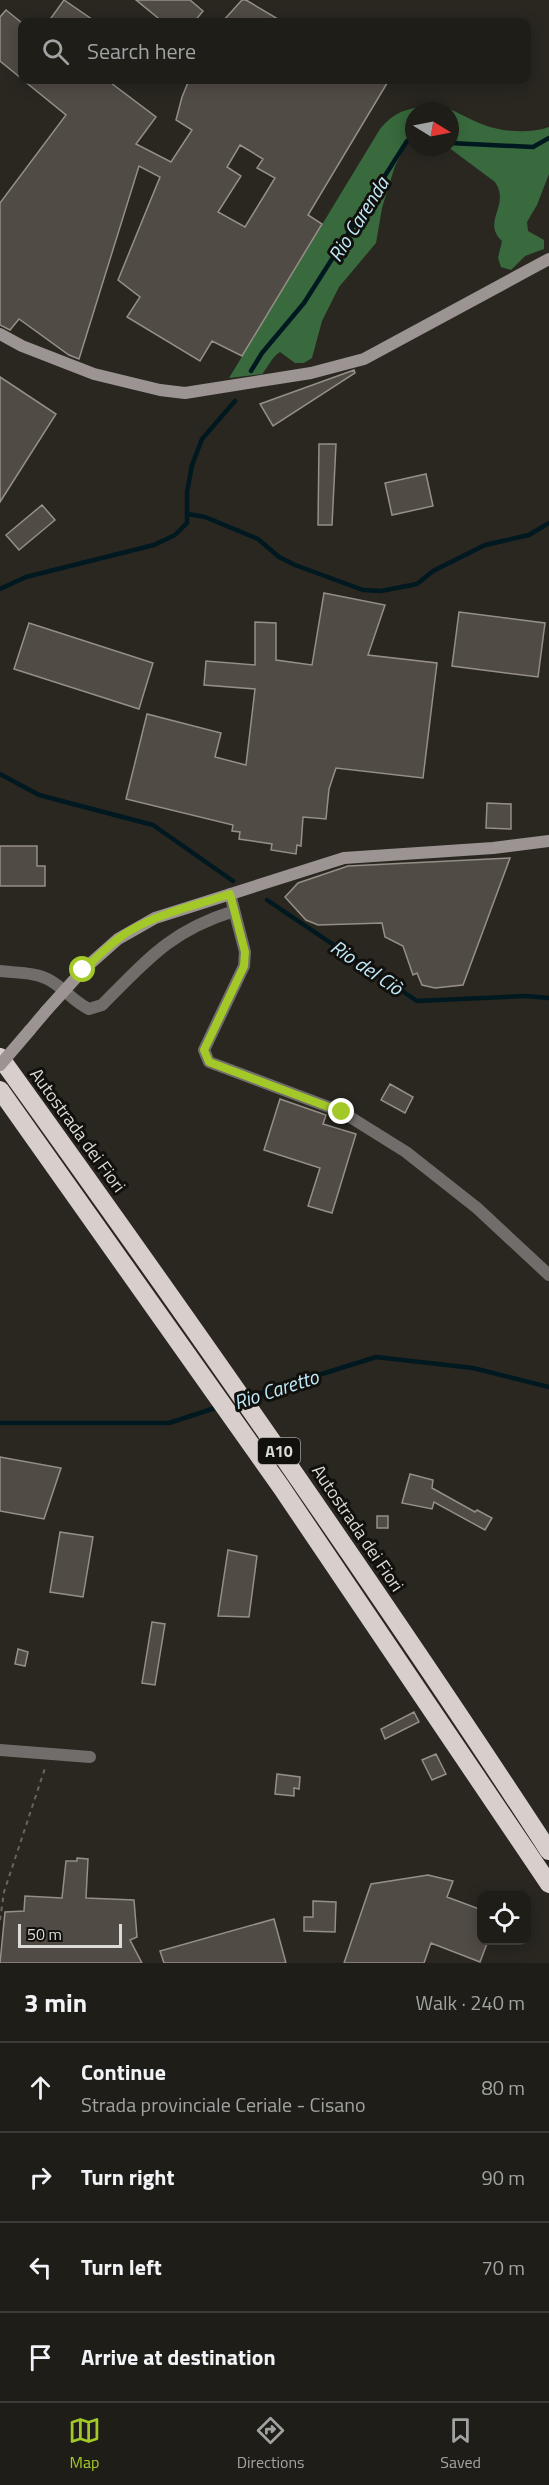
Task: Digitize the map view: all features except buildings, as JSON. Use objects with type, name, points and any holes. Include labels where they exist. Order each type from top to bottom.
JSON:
[{"type":"highway","name":"Autostrada dei Fiori","points":[[0,1057],[141,1252],[301,1482],[549,1851]]},
{"type":"highway","name":"A10","points":[[0,1090],[281,1487],[549,1884]]},
{"type":"main road","points":[[0,334],[21,346],[94,374],[160,390],[185,393],[310,373],[364,359],[549,259]]},
{"type":"main road","points":[[0,1065],[83,970],[117,939],[155,918],[344,858],[493,848],[549,841]]},
{"type":"street","points":[[230,894],[245,952],[244,966],[204,1050],[209,1062],[342,1112],[406,1152],[477,1208],[549,1275]]},
{"type":"street","points":[[0,971],[39,975],[51,981],[77,1004],[89,1010],[102,1005],[160,947],[173,938],[204,920],[234,911]]},
{"type":"street","points":[[0,1750],[90,1757]]},
{"type":"path","points":[[0,1920],[4,1892],[50,1754]]},
{"type":"green space","points":[[405,111],[405,147],[395,166],[382,208],[376,243],[339,287],[322,321],[312,358],[304,363],[295,363],[280,352],[262,374],[229,378],[380,129],[399,113]]},
{"type":"green space","points":[[459,114],[500,129],[525,131],[549,127],[549,174],[537,205],[527,222],[528,231],[544,240],[544,249],[525,256],[511,270],[501,267],[498,258],[502,241],[494,227],[500,198],[495,182],[459,155]]},
{"type":"waterway","name":"Rio Carenda","points":[[459,143],[533,147],[549,138]]},
{"type":"waterway","name":"Rio Carenda","points":[[251,371],[262,353],[304,303],[405,144]]},
{"type":"waterway","points":[[0,589],[26,577],[154,545],[175,535],[187,523],[187,492],[192,465],[202,439],[235,401]]},
{"type":"waterway","points":[[188,514],[205,517],[258,539],[279,557],[295,565],[363,590],[381,591],[417,584],[433,571],[485,545],[529,535],[549,523]]},
{"type":"waterway","name":"Rio del Ciò","points":[[0,774],[39,795],[153,825],[233,881]]},
{"type":"waterway","name":"Rio del Ciò","points":[[267,900],[417,1001],[527,996],[549,998]]},
{"type":"waterway","name":"Rio Caretto","points":[[246,1398],[376,1357],[473,1368],[549,1387]]},
{"type":"waterway","name":"Rio Caretto","points":[[0,1423],[169,1423],[218,1407]]},
{"type":"route","points":[[83,970],[117,939],[133,929],[155,918],[230,894],[245,952],[244,966],[204,1050],[209,1062],[342,1112]]}]
